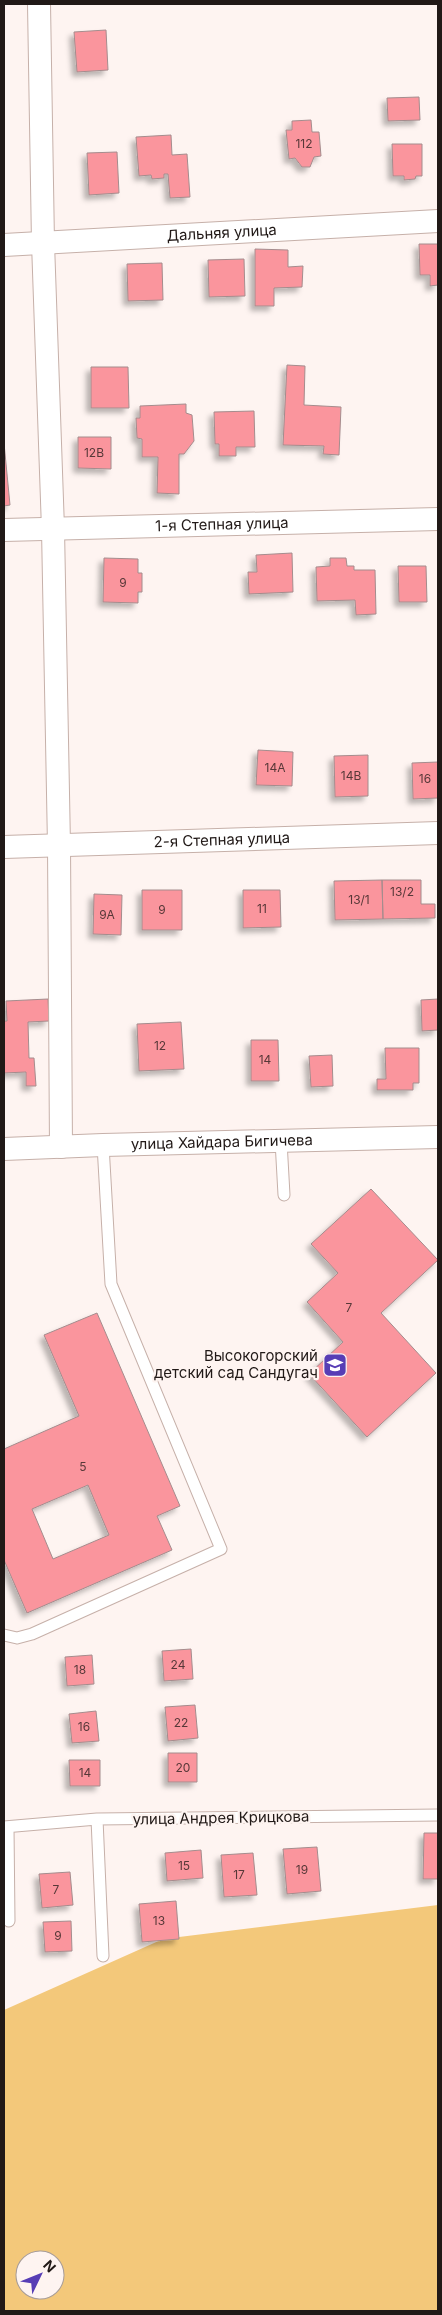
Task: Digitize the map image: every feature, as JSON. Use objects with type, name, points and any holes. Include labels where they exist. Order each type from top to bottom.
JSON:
[{"type":"street","points":[[39,4],[43,243],[53,529],[59,846],[61,1147]]},
{"type":"street","name":"Дальняя улица","points":[[4,245],[438,221]]},
{"type":"street","name":"1-я Степная улица","points":[[4,530],[438,519]]},
{"type":"street","name":"2-я Степная улица","points":[[4,847],[438,833]]},
{"type":"street","name":"улица Хайдара Бигичева","points":[[4,1149],[438,1137]]},
{"type":"lane","points":[[282,1141],[284,1195]]},
{"type":"lane","points":[[4,1635],[17,1638],[32,1634],[221,1549],[111,1284],[103,1145]]},
{"type":"lane","name":"улица Андрея Крицкова","points":[[6,1827],[97,1819],[438,1815]]},
{"type":"lane","points":[[97,1819],[103,1956]]},
{"type":"lane","points":[[6,1827],[9,1921]]},
{"type":"shaded area","points":[[438,1905],[438,2311],[4,2311],[4,2010],[163,1939]]},
{"type":"building","points":[[106,30],[108,70],[77,72],[74,32]]},
{"type":"building","points":[[419,97],[420,120],[388,121],[387,98]]},
{"type":"building","points":[[311,120],[312,132],[319,132],[321,156],[314,157],[310,167],[302,167],[295,158],[289,159],[286,130],[292,130],[292,121]]},
{"type":"building","points":[[171,135],[172,155],[187,154],[190,197],[170,198],[168,174],[164,174],[164,178],[152,179],[151,175],[139,176],[136,137]]},
{"type":"building","points":[[392,144],[422,144],[422,176],[404,180],[404,176],[393,176]]},
{"type":"building","points":[[117,152],[119,193],[89,195],[87,153]]},
{"type":"building","points":[[419,244],[438,244],[438,285],[430,286],[430,275],[420,275]]},
{"type":"building","points":[[255,249],[288,250],[288,267],[303,266],[302,287],[274,288],[274,306],[255,306]]},
{"type":"building","points":[[244,259],[245,296],[209,297],[208,260]]},
{"type":"building","points":[[162,263],[163,300],[128,301],[127,264]]},
{"type":"building","points":[[287,365],[305,366],[304,405],[341,407],[339,455],[323,454],[324,446],[283,445]]},
{"type":"building","points":[[91,367],[128,367],[129,408],[91,408]]},
{"type":"building","points":[[186,404],[186,413],[192,415],[194,441],[184,454],[179,454],[179,494],[157,493],[158,457],[142,457],[142,439],[137,438],[136,418],[140,418],[140,406]]},
{"type":"building","points":[[254,411],[255,447],[236,447],[236,456],[219,456],[219,444],[215,444],[214,412]]},
{"type":"building","points":[[78,437],[111,437],[111,469],[78,468]]},
{"type":"building","points":[[4,443],[10,505],[4,506]]},
{"type":"building","points":[[292,553],[293,592],[249,594],[248,572],[257,572],[256,555]]},
{"type":"building","points":[[104,558],[138,559],[138,573],[142,573],[142,592],[138,592],[138,603],[103,602]]},
{"type":"building","points":[[330,558],[346,558],[347,566],[354,566],[354,570],[375,570],[376,614],[356,615],[355,600],[317,601],[316,567],[330,566]]},
{"type":"building","points":[[398,566],[426,566],[427,602],[399,602]]},
{"type":"building","points":[[258,750],[293,752],[292,786],[256,785]]},
{"type":"building","points":[[368,755],[368,796],[335,797],[334,756]]},
{"type":"building","points":[[438,762],[438,798],[413,799],[412,763]]},
{"type":"building","points":[[382,880],[421,880],[421,904],[435,904],[435,918],[383,919]]},
{"type":"building","points":[[382,880],[383,919],[335,920],[334,881]]},
{"type":"building","points":[[142,890],[182,890],[182,930],[142,930]]},
{"type":"building","points":[[243,890],[280,890],[281,927],[243,928]]},
{"type":"building","points":[[94,894],[122,895],[121,935],[93,934]]},
{"type":"building","points":[[48,999],[49,1021],[28,1022],[29,1058],[34,1058],[36,1086],[26,1086],[26,1072],[4,1073],[4,1021],[7,1021],[6,1001]]},
{"type":"building","points":[[438,999],[438,1030],[422,1031],[421,1000]]},
{"type":"building","points":[[181,1022],[184,1069],[139,1071],[137,1024]]},
{"type":"building","points":[[251,1040],[278,1040],[279,1081],[251,1081]]},
{"type":"building","points":[[385,1048],[419,1048],[419,1083],[413,1083],[413,1090],[377,1090],[377,1079],[386,1079]]},
{"type":"building","points":[[332,1055],[333,1086],[311,1087],[309,1056]]},
{"type":"building","points":[[371,1189],[438,1260],[381,1313],[436,1373],[367,1437],[309,1374],[343,1342],[307,1302],[338,1273],[311,1244]]},
{"type":"building","points":[[97,1313],[180,1506],[157,1516],[172,1550],[27,1613],[4,1560],[4,1449],[79,1416],[44,1335]],"holes":[[[88,1485],[109,1535],[53,1559],[32,1509]]]},
{"type":"building","points":[[191,1649],[193,1679],[164,1681],[162,1651]]},
{"type":"building","points":[[92,1655],[94,1684],[67,1686],[65,1657]]},
{"type":"building","points":[[195,1705],[198,1738],[168,1741],[165,1707]]},
{"type":"building","points":[[96,1711],[99,1741],[72,1743],[69,1714]]},
{"type":"building","points":[[168,1753],[197,1753],[197,1782],[168,1782]]},
{"type":"building","points":[[69,1760],[100,1760],[100,1786],[70,1786]]},
{"type":"building","points":[[424,1833],[438,1833],[438,1879],[423,1879]]},
{"type":"building","points":[[317,1847],[321,1891],[287,1894],[283,1849]]},
{"type":"building","points":[[201,1850],[203,1878],[167,1881],[165,1853]]},
{"type":"building","points":[[253,1853],[257,1895],[224,1897],[221,1855]]},
{"type":"building","points":[[70,1872],[73,1905],[42,1908],[39,1874]]},
{"type":"building","points":[[176,1901],[179,1939],[142,1942],[139,1904]]},
{"type":"building","points":[[71,1921],[72,1951],[45,1952],[43,1922]]},
{"type":"place","name":"Высокогорский детский сад Сандугач","points":[[335,1365]]}]
